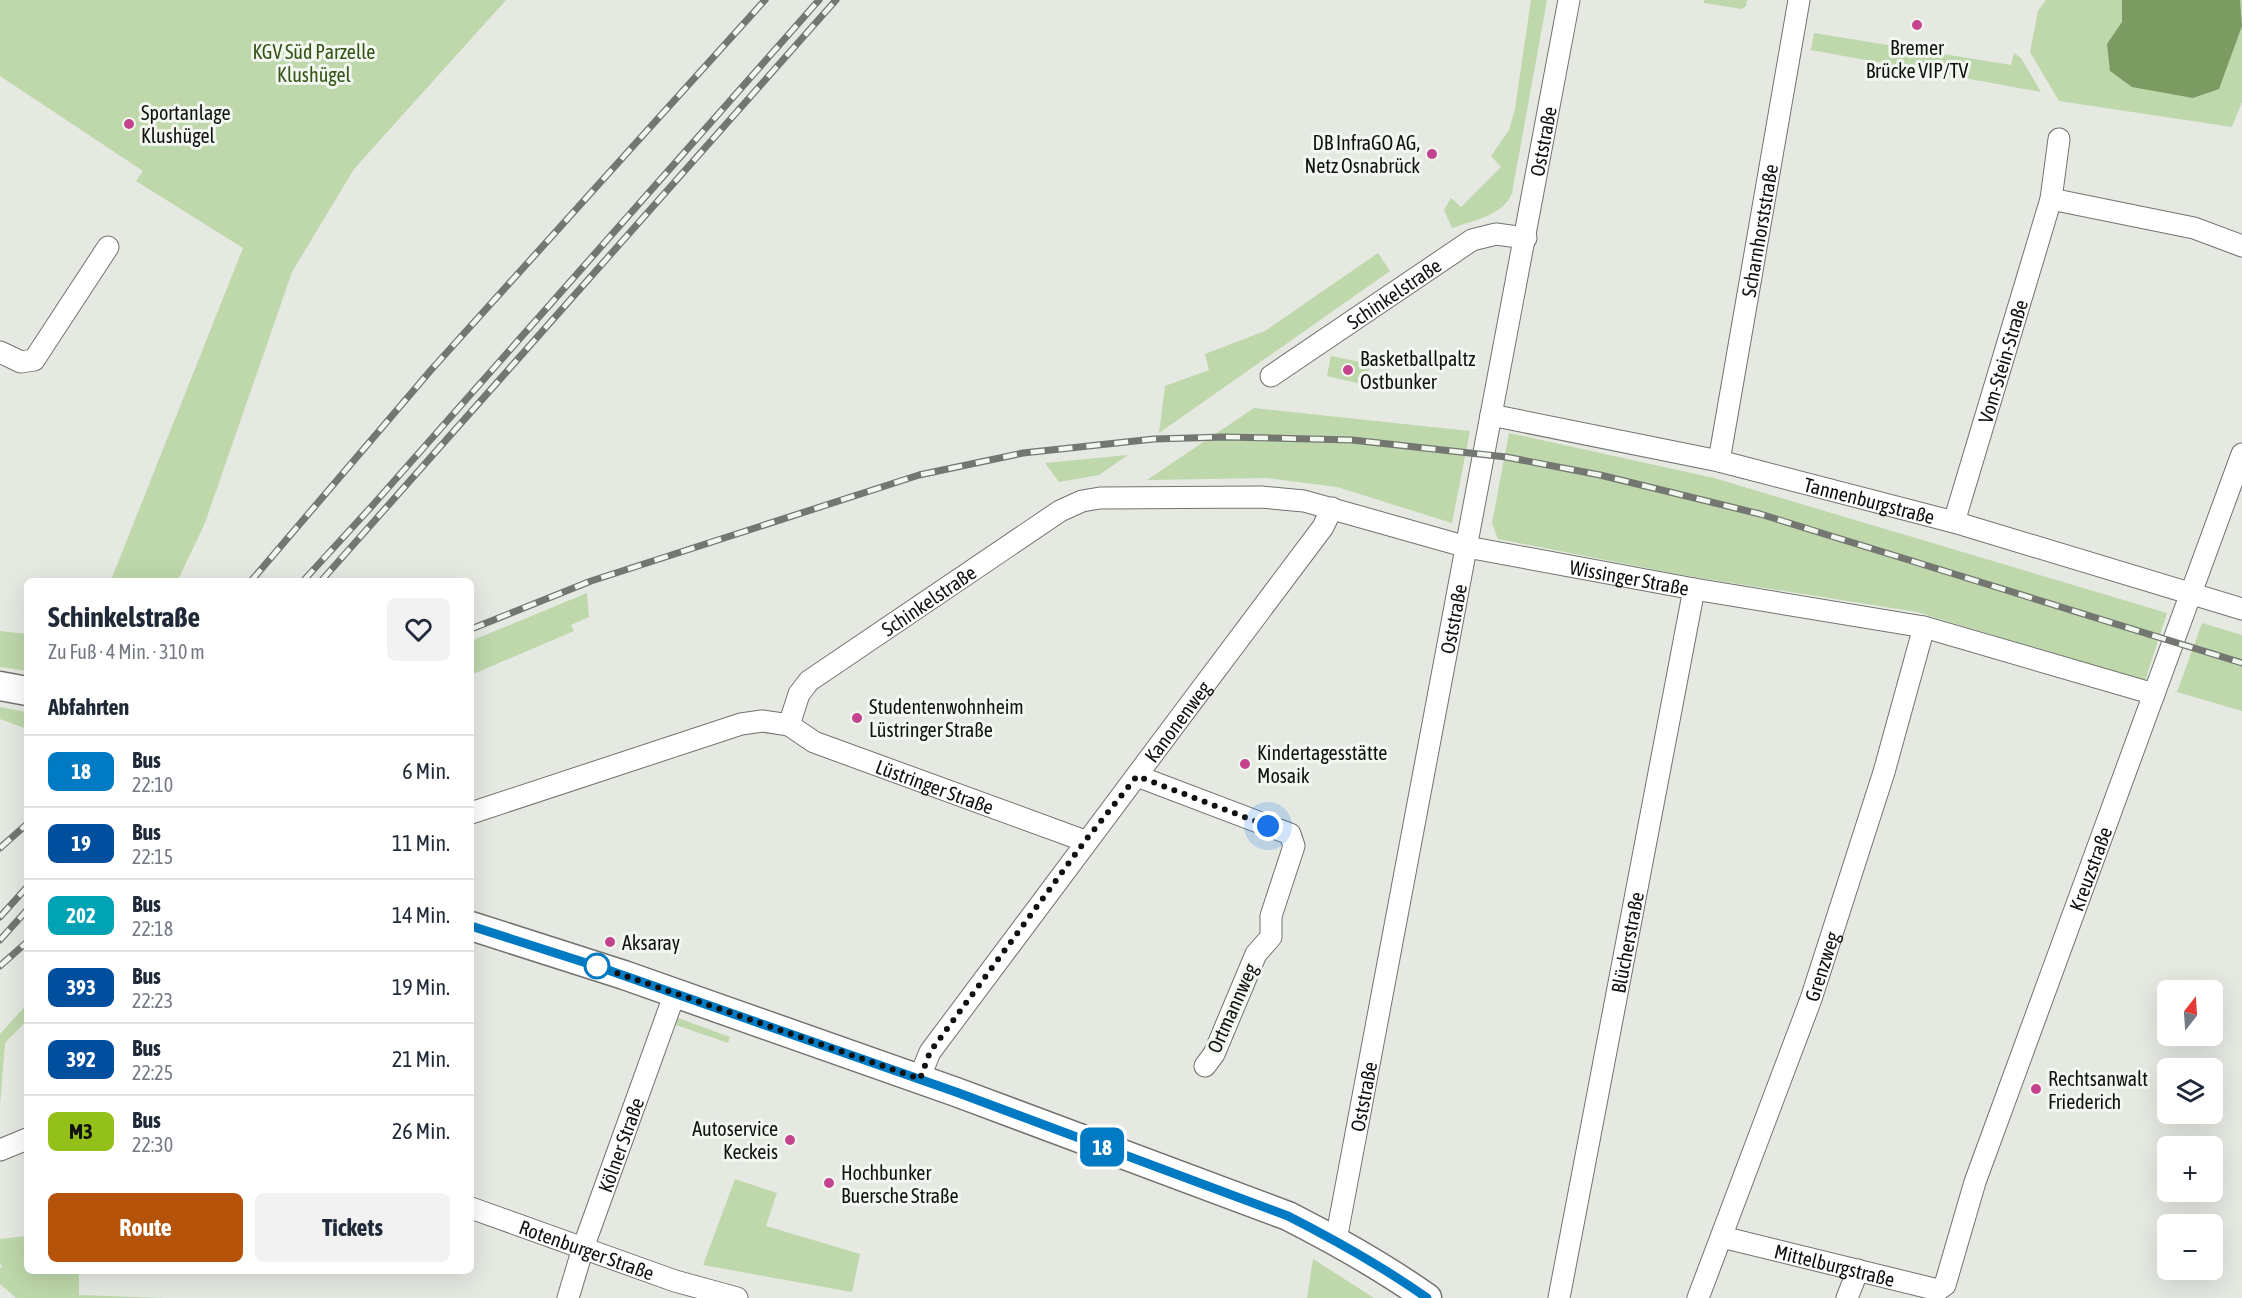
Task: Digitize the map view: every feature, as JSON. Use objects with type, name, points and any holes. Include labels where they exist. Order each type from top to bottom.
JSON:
[{"type":"main road","points":[[0,686],[24,690]]},
{"type":"main road","points":[[474,927],[675,993],[920,1079],[1288,1216],[1387,1269],[1426,1298]]},
{"type":"street","name":"Oststraße","points":[[1336,1240],[1569,0]]},
{"type":"street","name":"Scharnhorststraße","points":[[1719,461],[1799,0]]},
{"type":"street","name":"Vom-Stein-Straße","points":[[1954,522],[2051,199],[2059,139]]},
{"type":"street","points":[[2051,199],[2194,228],[2242,246]]},
{"type":"street","name":"Schinkelstraße","points":[[1271,376],[1472,240],[1496,234],[1526,238]]},
{"type":"street","points":[[0,352],[21,362],[34,360],[108,247]]},
{"type":"street","name":"Tannenburgstraße","points":[[1491,415],[1719,461],[1954,522],[2242,609]]},
{"type":"street","name":"Kreuzstraße","points":[[1945,1285],[1975,1182],[2193,593],[2242,454]]},
{"type":"street","name":"Wissinger Straße","points":[[1100,498],[1261,497],[1304,501],[1467,548],[1924,627],[2154,694]]},
{"type":"street","name":"Schinkelstraße","points":[[789,724],[799,694],[809,681],[1060,511],[1082,501],[1100,498]]},
{"type":"street","name":"Kanonenweg","points":[[920,1079],[930,1052],[1085,841],[1137,776],[1323,527],[1332,508]]},
{"type":"street","name":"Blücherstraße","points":[[1559,1298],[1694,589]]},
{"type":"street","name":"Grenzweg","points":[[1698,1298],[1836,927],[1924,627]]},
{"type":"street","points":[[474,812],[741,724],[762,721],[789,724]]},
{"type":"street","name":"Lüstringer Straße","points":[[789,724],[814,742],[1085,841]]},
{"type":"street","name":"Ortmannweg","points":[[1137,776],[1290,834],[1294,846],[1271,916],[1271,937],[1256,954],[1214,1054],[1204,1066]]},
{"type":"street","name":"Kölner Straße","points":[[568,1298],[583,1248],[675,993]]},
{"type":"street","name":"Rotenburger Straße","points":[[474,1209],[675,1281],[736,1298]]},
{"type":"street","name":"Mittelburgstraße","points":[[1722,1238],[1938,1290],[1945,1285]]},
{"type":"street","points":[[1847,1298],[1858,1270]]},
{"type":"green space","name":"KGV Süd Parzelle Klushügel","points":[[0,0],[506,0],[354,169],[292,272],[205,523],[179,578],[112,578],[243,248],[136,181],[143,171],[0,76]]},
{"type":"green space","points":[[1531,0],[1547,0],[1512,193],[1508,201],[1495,212],[1452,228],[1444,210],[1451,198],[1461,207],[1501,167],[1491,156],[1509,130],[1515,109]]},
{"type":"green space","points":[[1704,0],[1747,0],[1746,6],[1742,9],[1704,3]]},
{"type":"green space","points":[[2046,0],[2242,0],[2242,102],[2232,127],[2059,101],[2030,52],[2038,11]]},
{"type":"green space","points":[[1814,33],[2011,65],[2014,53],[2021,58],[2041,92],[1811,50]]},
{"type":"green space","points":[[1378,253],[1390,271],[1159,433],[1165,386],[1209,370],[1205,354],[1265,331]]},
{"type":"green space","name":"Basketballpaltz Ostbunker","points":[[1331,356],[1370,364],[1366,385],[1327,376]]},
{"type":"green space","points":[[1254,408],[1470,431],[1452,523],[1337,487],[1267,478],[1147,480]]},
{"type":"green space","points":[[1509,433],[1714,478],[2167,613],[2145,681],[1917,612],[1682,575],[1498,539],[1492,523]]},
{"type":"green space","points":[[1128,455],[1099,475],[1059,482],[1045,463]]},
{"type":"green space","points":[[587,593],[589,617],[571,625],[574,631],[474,674],[474,640]]},
{"type":"green space","points":[[2202,623],[2242,635],[2242,711],[2177,692]]},
{"type":"green space","points":[[0,631],[24,634],[24,671],[0,667]]},
{"type":"green space","points":[[0,707],[24,711],[24,728],[0,719]]},
{"type":"green space","points":[[24,1007],[24,1023],[5,1043],[0,1105],[0,1034]]},
{"type":"green space","points":[[678,1018],[730,1037],[728,1043],[676,1025]]},
{"type":"green space","points":[[735,1179],[777,1193],[766,1226],[860,1254],[852,1292],[703,1265]]},
{"type":"green space","points":[[24,1236],[24,1274],[79,1274],[79,1295],[164,1298],[16,1298],[0,1284],[2,1266],[0,1264],[0,1239]]},
{"type":"green space","points":[[1313,1259],[1374,1298],[1307,1298]]},
{"type":"shaded area","points":[[2122,0],[2240,0],[2242,26],[2219,89],[2193,98],[2132,87],[2110,71],[2107,44],[2122,22]]},
{"type":"railway","points":[[254,578],[431,370],[765,0]]},
{"type":"railway","points":[[306,578],[819,0]]},
{"type":"railway","points":[[324,578],[836,0]]},
{"type":"railway","points":[[474,628],[591,581],[919,475],[1023,453],[1154,439],[1225,437],[1352,440],[1506,457],[1600,475],[1760,514],[2242,663]]},
{"type":"railway","points":[[0,848],[24,827]]},
{"type":"railway","points":[[0,917],[24,890]]},
{"type":"railway","points":[[0,940],[24,913]]},
{"type":"railway","points":[[0,966],[24,945]]},
{"type":"bus line","name":"18","points":[[474,927],[605,969],[956,1092],[1288,1216],[1387,1269],[1427,1298]]},
{"type":"place","name":"Bremer Brücke VIP/TV","points":[[1917,25]]},
{"type":"place","name":"Sportanlage Klushügel","points":[[129,124]]},
{"type":"place","name":"DB InfraGO AG, Netz Osnabrück","points":[[1432,154]]},
{"type":"place","name":"Basketballpaltz Ostbunker","points":[[1348,370]]},
{"type":"place","name":"Studentenwohnheim Lüstringer Straße","points":[[857,718]]},
{"type":"place","name":"Kindertagesstätte Mosaik","points":[[1245,764]]},
{"type":"place","name":"Aksaray","points":[[610,942]]},
{"type":"place","name":"Rechtsanwalt Friederich","points":[[2036,1089]]},
{"type":"place","name":"Autoservice Keckeis","points":[[790,1140]]},
{"type":"place","name":"Hochbunker Buersche Straße","points":[[829,1183]]},
{"type":"route","points":[[597,966],[920,1079],[930,1052],[1085,841],[1137,776],[1268,826]]}]
